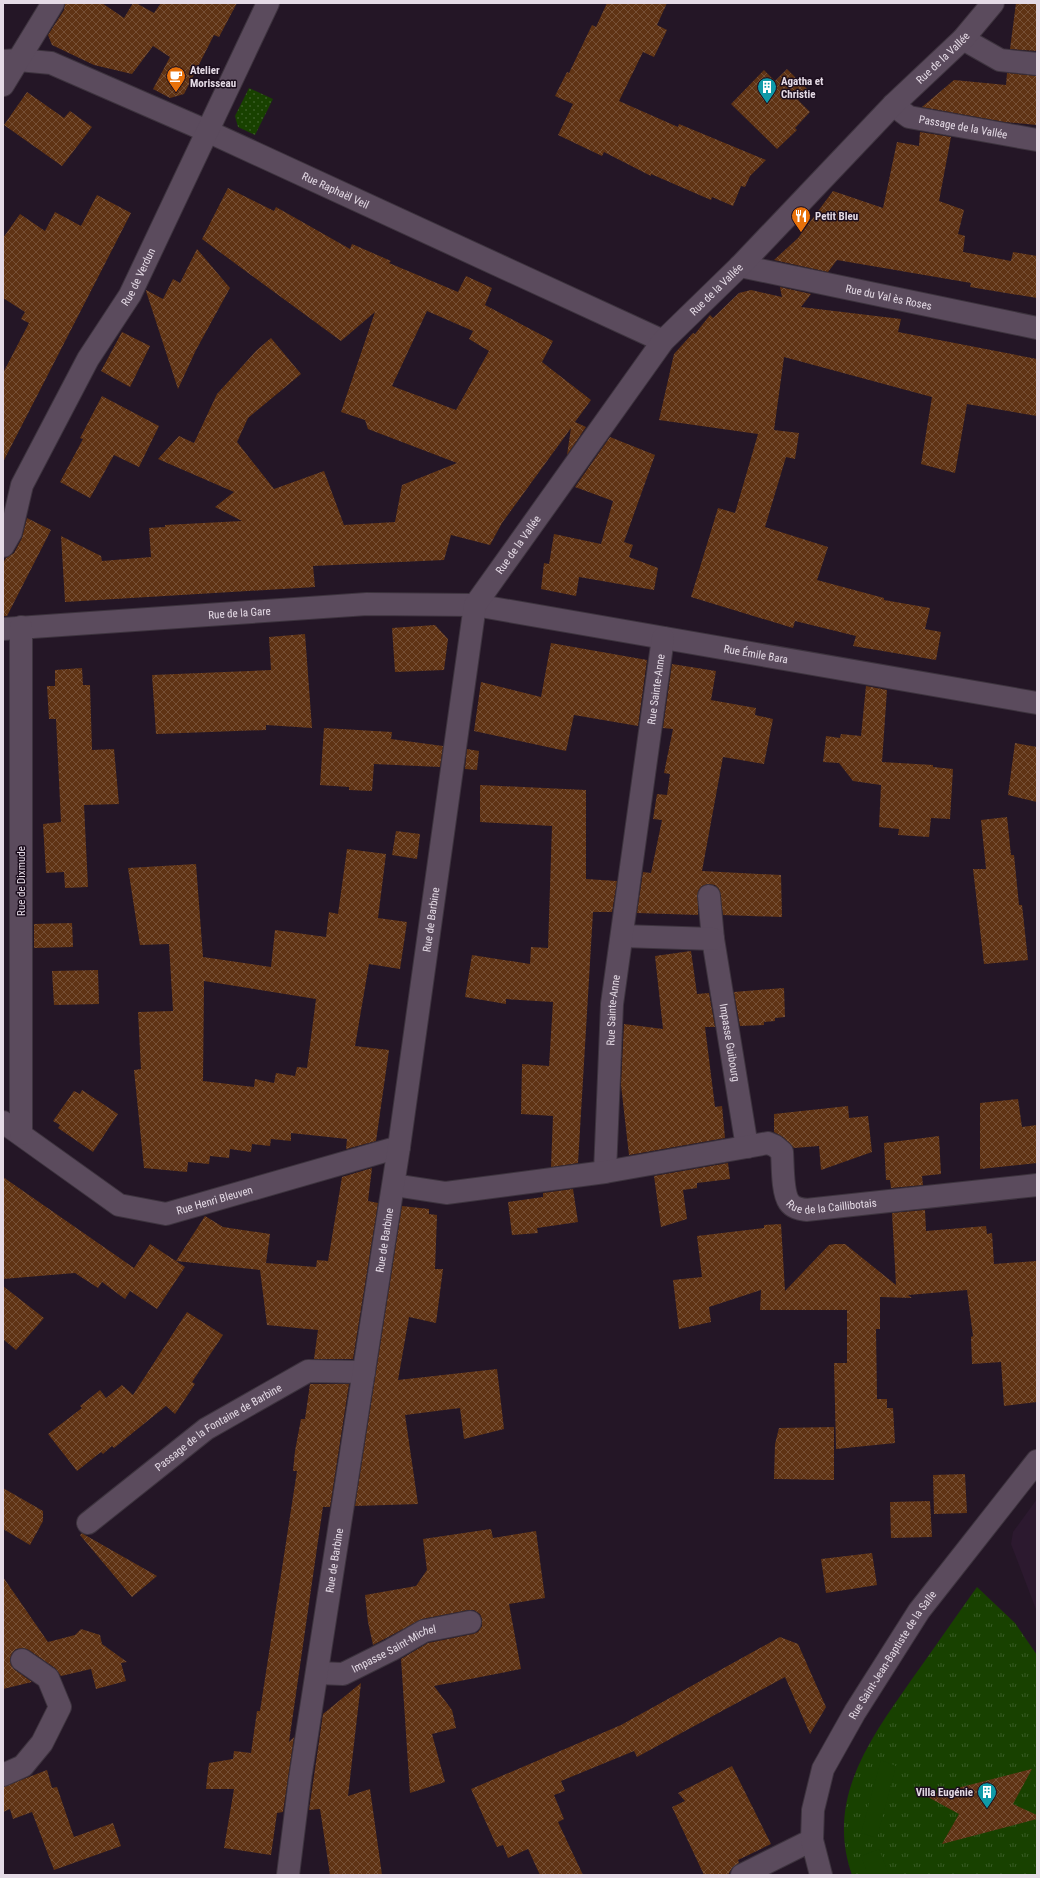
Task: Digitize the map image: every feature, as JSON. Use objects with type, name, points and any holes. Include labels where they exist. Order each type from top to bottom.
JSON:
[{"type":"street","points":[[3,86],[11,61],[53,3]]},
{"type":"street","name":"Rue de Verdun","points":[[3,546],[11,532],[22,485],[88,359],[130,294],[268,3]]},
{"type":"street","name":"Rue de la Vallée","points":[[476,605],[663,341],[740,266],[893,105],[963,38],[994,3]]},
{"type":"street","points":[[963,38],[1000,60],[1037,64]]},
{"type":"street","name":"Rue Raphaël Veil","points":[[11,61],[51,63],[207,131],[663,341]]},
{"type":"street","name":"Passage de la Vallée","points":[[893,105],[909,117],[1037,140]]},
{"type":"street","name":"Rue du Val ès Roses","points":[[740,266],[1037,328]]},
{"type":"street","name":"Rue de la Gare","points":[[12,628],[367,604],[476,605]]},
{"type":"street","name":"Rue Émile Bara","points":[[476,605],[1037,703]]},
{"type":"street","name":"Rue de Barbine","points":[[288,1875],[300,1779],[400,1147],[476,605]]},
{"type":"street","name":"Rue de Dixmude","points":[[12,628],[21,1134]]},
{"type":"street","name":"Rue Sainte-Anne","points":[[605,1172],[612,1004],[663,638]]},
{"type":"street","name":"Impasse Guibourg","points":[[709,896],[714,939],[747,1147]]},
{"type":"street","points":[[622,936],[714,939]]},
{"type":"street","name":"Rue Henri Bleuven","points":[[3,1122],[119,1205],[166,1214],[400,1147]]},
{"type":"street","name":"Rue de la Caillibotais","points":[[605,1172],[768,1143],[775,1146],[782,1152],[786,1196],[789,1203],[796,1208],[806,1210],[1037,1185]]},
{"type":"street","points":[[394,1185],[446,1193],[605,1172]]},
{"type":"street","name":"Passage de la Fontaine de Barbine","points":[[88,1523],[206,1429],[308,1370],[364,1372]]},
{"type":"street","name":"Rue Saint-Jean-Baptiste de la Salle","points":[[821,1875],[812,1840],[813,1810],[822,1769],[855,1712],[919,1610],[1037,1461]]},
{"type":"street","name":"Impasse Saint-Michel","points":[[317,1673],[342,1674],[391,1650],[424,1631],[470,1622]]},
{"type":"street","points":[[3,1775],[23,1766],[42,1743],[60,1707],[48,1678],[22,1660]]},
{"type":"street","points":[[742,1875],[812,1840]]},
{"type":"shaded area","points":[[1037,1499],[1037,1612],[1011,1544],[1013,1532]]},
{"type":"green space","points":[[249,88],[273,99],[255,135],[238,127],[235,116]]},
{"type":"green space","points":[[977,1587],[1015,1623],[1037,1655],[1037,1875],[852,1875],[845,1847],[844,1820],[848,1795],[856,1770],[882,1724]]},
{"type":"green space","points":[[881,1760],[896,1766],[877,1838],[861,1833]]},
{"type":"green space","points":[[879,1849],[889,1875],[868,1875],[861,1856]]},
{"type":"building","points":[[65,3],[102,3],[124,18],[133,3],[136,3],[154,13],[161,3],[237,3],[219,37],[214,35],[184,94],[170,98],[153,89],[170,57],[153,46],[132,74],[94,65],[52,45],[48,35],[64,10]]},
{"type":"building","name":"Agatha et Christie","points":[[607,3],[667,3],[657,25],[667,30],[654,57],[643,52],[619,101],[678,127],[679,124],[766,160],[750,176],[745,187],[741,186],[733,206],[712,197],[711,200],[651,174],[651,176],[604,152],[602,156],[558,135],[573,104],[555,96],[567,72],[569,73],[592,25],[596,27]]},
{"type":"building","points":[[1016,3],[1037,3],[1037,51],[1010,49]]},
{"type":"building","points":[[787,69],[808,90],[798,100],[810,112],[795,128],[797,130],[777,149],[731,104],[764,70],[775,81]]},
{"type":"building","points":[[1007,73],[1037,76],[1037,125],[1005,122],[922,107],[954,80],[1006,85]]},
{"type":"building","points":[[27,92],[64,118],[70,111],[92,127],[62,166],[4,125]]},
{"type":"building","points":[[920,132],[951,137],[939,201],[964,210],[958,234],[965,236],[963,252],[1011,261],[1013,252],[1037,256],[1037,298],[970,287],[971,283],[837,260],[828,272],[774,260],[798,238],[833,191],[883,208],[897,142],[919,146]]},
{"type":"building","points":[[228,188],[274,211],[276,207],[350,249],[352,244],[391,261],[389,263],[458,292],[466,276],[492,288],[485,305],[553,341],[542,362],[591,400],[575,422],[586,427],[567,455],[571,428],[502,523],[490,545],[451,535],[444,560],[313,566],[315,587],[65,602],[61,536],[101,556],[102,561],[151,557],[149,528],[165,527],[165,525],[242,521],[215,507],[234,492],[158,459],[179,436],[194,443],[217,394],[257,350],[271,338],[301,374],[248,418],[237,442],[274,489],[324,471],[344,525],[395,522],[402,485],[457,463],[368,429],[365,420],[341,412],[375,312],[341,341],[202,239]],"holes":[[[427,311],[473,331],[469,339],[489,351],[456,410],[392,386]]]},
{"type":"building","points":[[97,195],[131,213],[3,462],[3,373],[29,323],[21,319],[25,312],[3,298],[3,238],[20,214],[45,231],[55,212],[81,226]]},
{"type":"building","points":[[197,249],[230,288],[196,350],[178,389],[146,290],[163,299],[173,279],[180,283]]},
{"type":"building","points":[[780,287],[811,294],[801,307],[901,319],[898,332],[1037,359],[1037,416],[967,404],[955,473],[921,464],[932,397],[784,357],[774,430],[799,433],[795,459],[786,457],[765,527],[828,547],[817,580],[884,598],[884,600],[930,608],[925,629],[941,632],[936,660],[853,646],[856,636],[795,621],[793,628],[691,597],[718,508],[735,513],[758,434],[659,420],[674,354],[693,333],[695,334],[710,315],[713,318],[739,293],[751,290],[782,297]]},
{"type":"building","points":[[122,332],[150,346],[130,387],[101,371]]},
{"type":"building","points":[[102,396],[159,426],[139,467],[114,455],[90,498],[60,482],[83,439],[80,438]]},
{"type":"building","points":[[610,437],[655,455],[624,542],[633,545],[629,557],[658,568],[654,590],[579,577],[576,596],[541,589],[544,563],[549,564],[554,534],[601,544],[613,501],[575,487]]},
{"type":"building","points":[[27,518],[51,530],[7,616],[3,616],[3,563],[6,558],[14,553],[22,538]]},
{"type":"building","points":[[435,625],[448,639],[444,670],[395,672],[392,628]]},
{"type":"building","points":[[305,634],[312,728],[266,725],[266,730],[156,734],[152,675],[271,670],[269,637]]},
{"type":"building","points":[[551,643],[647,660],[638,726],[574,715],[566,751],[474,731],[481,682],[541,697]]},
{"type":"building","points":[[672,664],[716,671],[711,700],[756,708],[755,715],[773,719],[764,764],[723,757],[702,871],[781,875],[782,917],[723,915],[719,889],[715,885],[708,884],[702,886],[698,891],[698,915],[637,913],[643,872],[651,873],[662,820],[653,819],[657,794],[667,795],[670,774],[664,773],[673,729],[663,728]]},
{"type":"building","points":[[82,668],[83,685],[90,685],[92,750],[114,749],[119,804],[84,805],[88,887],[65,888],[64,872],[46,873],[43,824],[61,822],[56,719],[49,719],[47,686],[55,686],[55,670]]},
{"type":"building","points":[[866,686],[887,690],[882,762],[933,765],[933,767],[953,769],[950,819],[931,818],[929,837],[898,835],[899,829],[879,827],[881,785],[853,781],[839,763],[823,762],[826,736],[840,738],[841,734],[861,736]]},
{"type":"building","points":[[324,728],[392,732],[391,739],[443,746],[440,767],[374,764],[372,791],[349,790],[349,787],[320,785]]},
{"type":"building","points":[[1015,743],[1037,747],[1037,802],[1008,795]]},
{"type":"building","points":[[467,749],[479,751],[477,770],[465,769]]},
{"type":"building","points":[[480,785],[586,790],[586,879],[617,881],[612,912],[593,912],[578,1163],[551,1167],[553,1116],[521,1114],[522,1064],[549,1066],[553,1002],[506,999],[506,1004],[465,997],[472,955],[530,964],[531,947],[548,948],[552,826],[480,822]]},
{"type":"building","points":[[1007,817],[1011,855],[1014,855],[1019,905],[1022,905],[1028,960],[984,964],[973,869],[986,869],[981,820]]},
{"type":"building","points":[[396,831],[420,834],[417,859],[392,855]]},
{"type":"building","points":[[347,849],[386,854],[378,918],[407,922],[400,969],[369,964],[355,1046],[389,1050],[376,1141],[346,1149],[347,1139],[291,1133],[291,1141],[271,1139],[270,1146],[252,1144],[251,1152],[230,1149],[229,1158],[210,1156],[209,1164],[188,1162],[187,1172],[144,1168],[134,1070],[141,1069],[138,1012],[173,1011],[169,944],[140,945],[128,868],[196,864],[203,957],[271,967],[275,930],[326,937],[329,912],[338,914]],"holes":[[[204,981],[316,999],[307,1068],[297,1067],[295,1076],[276,1073],[274,1083],[255,1079],[254,1087],[203,1081]]]},
{"type":"building","points":[[72,923],[73,947],[34,948],[34,924]]},
{"type":"building","points":[[691,951],[697,994],[709,993],[715,1027],[705,1027],[715,1107],[722,1106],[725,1138],[629,1155],[621,1085],[624,1024],[663,1029],[655,956]]},
{"type":"building","points":[[98,970],[99,1004],[54,1005],[52,971]]},
{"type":"building","points":[[784,988],[785,1017],[775,1018],[775,1021],[764,1022],[764,1025],[740,1026],[734,992]]},
{"type":"building","points":[[82,1090],[118,1114],[93,1152],[58,1128],[60,1125],[53,1121],[74,1091],[80,1094]]},
{"type":"building","points":[[1018,1099],[1022,1127],[1037,1125],[1037,1163],[980,1169],[980,1103]]},
{"type":"building","points":[[848,1106],[849,1118],[868,1116],[872,1152],[821,1170],[819,1146],[794,1148],[783,1137],[774,1132],[774,1114]]},
{"type":"building","points":[[939,1136],[941,1174],[922,1176],[923,1185],[891,1188],[890,1180],[886,1180],[884,1143]]},
{"type":"building","points":[[728,1163],[730,1179],[697,1183],[697,1188],[683,1190],[687,1219],[661,1227],[654,1176]]},
{"type":"building","points":[[372,1168],[368,1201],[378,1203],[353,1359],[314,1359],[318,1330],[267,1325],[260,1270],[176,1261],[205,1216],[223,1227],[270,1234],[266,1263],[316,1267],[317,1260],[328,1261],[342,1177]]},
{"type":"building","points":[[3,1177],[134,1268],[150,1244],[185,1267],[157,1309],[130,1291],[125,1299],[102,1282],[98,1288],[75,1273],[3,1279]]},
{"type":"building","points":[[573,1189],[578,1222],[537,1228],[538,1233],[512,1235],[508,1202],[543,1197],[543,1193]]},
{"type":"building","points":[[402,1206],[429,1209],[429,1214],[437,1215],[435,1269],[443,1269],[436,1323],[409,1317],[398,1380],[497,1369],[504,1429],[464,1439],[460,1408],[405,1415],[418,1504],[355,1506]]},
{"type":"building","points":[[925,1210],[926,1231],[986,1226],[987,1234],[992,1233],[994,1264],[1037,1261],[1037,1402],[1004,1406],[1001,1362],[972,1364],[971,1337],[973,1336],[967,1290],[908,1295],[912,1298],[880,1297],[880,1329],[876,1329],[877,1399],[887,1399],[887,1408],[893,1408],[895,1443],[836,1449],[834,1363],[847,1363],[847,1310],[760,1310],[761,1290],[709,1307],[711,1322],[679,1329],[673,1280],[702,1277],[697,1236],[764,1228],[764,1225],[781,1224],[785,1291],[829,1245],[835,1244],[845,1244],[896,1285],[892,1213]]},
{"type":"building","points":[[3,1286],[44,1318],[16,1350],[3,1339]]},
{"type":"building","points":[[187,1312],[223,1335],[192,1382],[195,1384],[175,1414],[166,1406],[114,1448],[112,1446],[103,1454],[101,1452],[77,1471],[48,1434],[82,1408],[80,1406],[100,1390],[106,1398],[122,1385],[133,1395]]},
{"type":"building","points":[[310,1384],[349,1384],[330,1507],[323,1507],[289,1742],[294,1737],[283,1812],[277,1813],[271,1855],[224,1848],[234,1789],[206,1789],[209,1763],[233,1759],[234,1751],[251,1753],[257,1711],[260,1711],[297,1471],[293,1471],[295,1451],[301,1419],[305,1419]]},
{"type":"building","points":[[834,1427],[834,1480],[774,1479],[775,1444],[779,1428]]},
{"type":"building","points":[[965,1474],[967,1513],[934,1514],[933,1475]]},
{"type":"building","points":[[3,1488],[43,1511],[43,1521],[30,1545],[3,1529]]},
{"type":"building","points":[[930,1501],[932,1537],[891,1538],[890,1502]]},
{"type":"building","points":[[491,1529],[493,1538],[536,1531],[545,1598],[509,1604],[521,1669],[434,1686],[452,1710],[456,1728],[432,1734],[445,1782],[410,1793],[401,1659],[428,1643],[478,1632],[482,1626],[482,1619],[480,1614],[474,1610],[468,1610],[422,1619],[373,1645],[368,1622],[365,1595],[416,1586],[427,1570],[423,1539]]},
{"type":"building","points":[[82,1533],[157,1576],[132,1597],[80,1535]]},
{"type":"building","points":[[872,1553],[877,1585],[826,1593],[821,1559]]},
{"type":"building","points":[[3,1577],[48,1642],[75,1635],[81,1629],[100,1635],[102,1644],[127,1662],[121,1663],[126,1681],[96,1689],[91,1669],[61,1676],[55,1668],[29,1650],[23,1648],[16,1649],[12,1653],[10,1659],[11,1665],[15,1670],[32,1682],[3,1689]]},
{"type":"building","points":[[780,1637],[798,1644],[826,1707],[810,1734],[785,1677],[637,1757],[634,1751],[561,1781],[565,1791],[554,1795],[564,1819],[558,1822],[583,1875],[540,1875],[528,1849],[508,1858],[503,1845],[497,1847],[471,1789],[621,1725]]},
{"type":"building","points":[[361,1683],[348,1796],[370,1789],[382,1875],[330,1875],[320,1809],[309,1810],[323,1714]]},
{"type":"building","points":[[732,1766],[771,1844],[738,1860],[739,1863],[732,1868],[728,1875],[704,1875],[672,1807],[685,1801],[678,1793]]},
{"type":"building","name":"Villa Eugénie","points":[[1032,1769],[1013,1804],[1037,1815],[1037,1819],[942,1844],[959,1814],[926,1796]]},
{"type":"building","points":[[47,1770],[52,1788],[57,1787],[74,1837],[113,1823],[121,1846],[54,1870],[32,1812],[13,1819],[10,1809],[3,1812],[3,1787]]},
{"type":"place","name":"Atelier Morisseau","points":[[176,93]]},
{"type":"place","name":"Agatha et Christie","points":[[767,104]]},
{"type":"place","name":"Petit Bleu","points":[[801,233]]},
{"type":"place","name":"Villa Eugénie","points":[[987,1809]]}]
